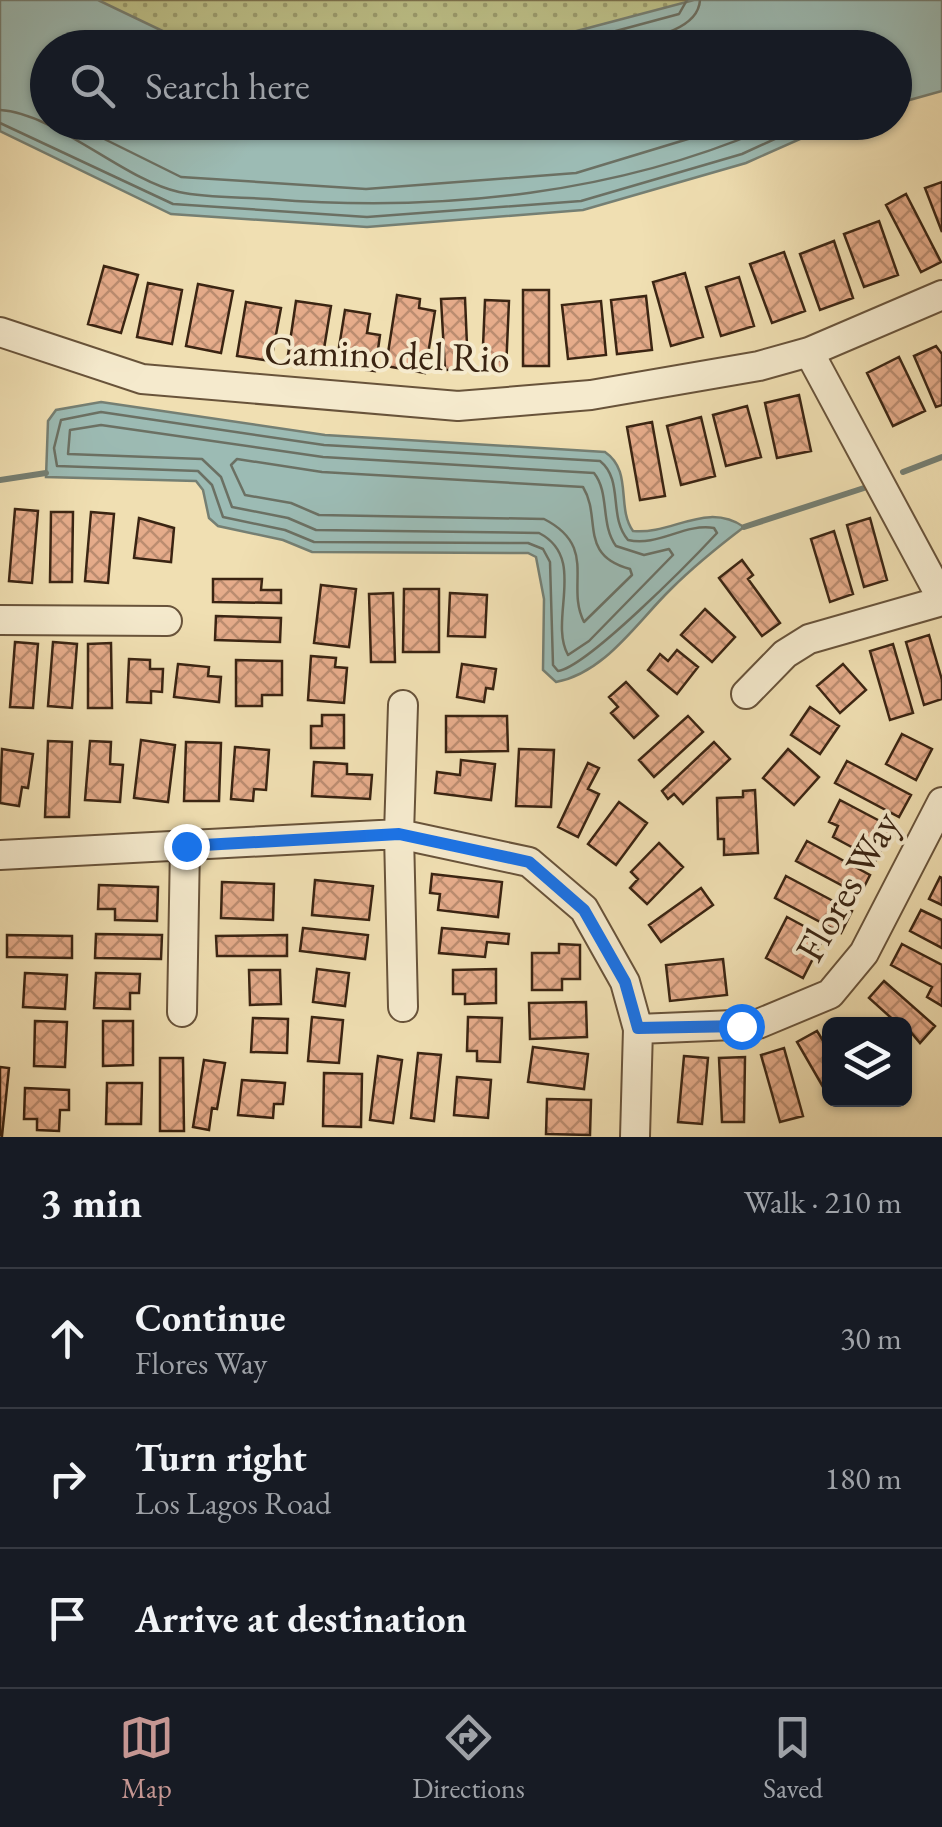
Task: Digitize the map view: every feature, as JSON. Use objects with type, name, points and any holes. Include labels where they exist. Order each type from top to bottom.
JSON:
[{"type":"street","name":"Camino del Rio","points":[[0,332],[142,379],[458,406],[591,395],[696,380],[809,352],[942,295]]},
{"type":"street","points":[[746,694],[785,654],[809,639],[942,600],[809,352]]},
{"type":"street","points":[[0,620],[167,620]]},
{"type":"street","points":[[403,706],[399,834],[403,1007]]},
{"type":"street","name":"Flores Way","points":[[638,1028],[758,1024],[830,994],[864,954],[942,802]]},
{"type":"street","points":[[0,854],[399,834],[529,862],[584,910],[625,982],[638,1028],[635,1137]]},
{"type":"street","points":[[182,1012],[186,846]]},
{"type":"green space","points":[[15,0],[891,0],[826,30],[39,30]]},
{"type":"water","points":[[0,0],[98,0],[161,30],[30,30],[30,140],[798,140],[746,163],[583,210],[367,227],[171,214],[0,131]]},
{"type":"water","points":[[694,0],[942,0],[942,91],[912,99],[912,30],[581,30]]},
{"type":"water","points":[[101,402],[325,435],[605,452],[619,469],[625,511],[633,531],[716,517],[744,527],[680,581],[605,657],[574,677],[556,682],[543,670],[544,599],[536,557],[528,553],[312,552],[283,540],[218,526],[209,518],[203,490],[196,481],[46,477],[48,421],[56,410]]},
{"type":"building","points":[[942,182],[942,232],[925,188]]},
{"type":"building","points":[[906,194],[941,262],[921,272],[886,205]]},
{"type":"building","points":[[879,221],[898,275],[864,287],[844,234]]},
{"type":"building","points":[[834,241],[853,298],[820,310],[800,254]]},
{"type":"building","points":[[784,252],[805,311],[772,323],[750,264]]},
{"type":"building","points":[[104,266],[138,275],[121,333],[88,324]]},
{"type":"building","points":[[685,273],[703,337],[671,346],[653,282]]},
{"type":"building","points":[[739,277],[754,326],[721,336],[706,287]]},
{"type":"building","points":[[148,283],[182,290],[172,344],[137,337]]},
{"type":"building","points":[[198,284],[233,291],[221,353],[186,346]]},
{"type":"building","points":[[523,290],[549,290],[549,366],[523,366]]},
{"type":"building","points":[[397,295],[420,299],[419,308],[435,311],[425,373],[386,366]]},
{"type":"building","points":[[646,296],[652,350],[617,354],[611,300]]},
{"type":"building","points":[[465,298],[468,369],[445,370],[441,299]]},
{"type":"building","points":[[485,300],[509,301],[506,370],[482,369]]},
{"type":"building","points":[[296,301],[331,306],[321,367],[287,362]]},
{"type":"building","points":[[601,301],[606,355],[568,359],[562,305]]},
{"type":"building","points":[[246,302],[281,308],[271,361],[237,356]]},
{"type":"building","points":[[345,310],[370,314],[367,333],[380,335],[375,371],[336,366]]},
{"type":"building","points":[[936,346],[942,354],[942,405],[936,407],[914,356]]},
{"type":"building","points":[[899,357],[925,411],[893,426],[867,373]]},
{"type":"building","points":[[799,395],[811,451],[777,458],[765,403]]},
{"type":"building","points":[[747,406],[761,457],[726,466],[713,415]]},
{"type":"building","points":[[701,417],[715,476],[681,485],[667,426]]},
{"type":"building","points":[[652,422],[665,496],[640,500],[627,427]]},
{"type":"building","points":[[15,509],[38,511],[32,583],[9,581]]},
{"type":"building","points":[[51,512],[73,512],[72,582],[50,582]]},
{"type":"building","points":[[91,512],[114,514],[108,583],[85,581]]},
{"type":"building","points":[[139,518],[174,528],[171,562],[134,558]]},
{"type":"building","points":[[870,518],[887,580],[864,587],[847,525]]},
{"type":"building","points":[[834,531],[853,594],[830,602],[811,539]]},
{"type":"building","points":[[742,560],[753,575],[748,579],[780,623],[762,636],[719,578]]},
{"type":"building","points":[[213,579],[262,579],[261,590],[281,590],[281,603],[213,602]]},
{"type":"building","points":[[321,585],[356,589],[349,647],[314,643]]},
{"type":"building","points":[[404,589],[439,589],[439,652],[403,652]]},
{"type":"building","points":[[393,593],[395,662],[371,662],[369,594]]},
{"type":"building","points":[[450,593],[487,595],[485,637],[448,636]]},
{"type":"building","points":[[705,609],[735,637],[712,662],[681,635]]},
{"type":"building","points":[[216,616],[281,618],[280,642],[215,640]]},
{"type":"building","points":[[929,635],[942,680],[942,699],[924,705],[906,642]]},
{"type":"building","points":[[15,642],[38,644],[33,708],[10,707]]},
{"type":"building","points":[[53,642],[77,644],[72,708],[48,706]]},
{"type":"building","points":[[111,643],[112,708],[88,708],[88,644]]},
{"type":"building","points":[[893,644],[913,713],[890,720],[870,651]]},
{"type":"building","points":[[677,650],[698,667],[677,694],[648,670],[660,654],[668,661]]},
{"type":"building","points":[[311,656],[336,658],[335,667],[347,668],[344,703],[308,700]]},
{"type":"building","points":[[129,659],[150,660],[150,669],[163,669],[162,692],[151,691],[151,703],[127,702]]},
{"type":"building","points":[[236,660],[282,661],[282,695],[262,695],[262,706],[236,706]]},
{"type":"building","points":[[178,664],[209,667],[208,676],[221,677],[219,702],[174,697]]},
{"type":"building","points":[[462,664],[496,669],[493,689],[486,688],[484,702],[457,697]]},
{"type":"building","points":[[843,664],[866,690],[840,713],[817,686]]},
{"type":"building","points":[[626,682],[658,716],[634,738],[611,713],[618,707],[609,697]]},
{"type":"building","points":[[810,707],[839,726],[820,754],[791,735]]},
{"type":"building","points":[[322,715],[344,715],[344,748],[311,748],[311,726],[322,726]]},
{"type":"building","points":[[446,716],[507,716],[508,751],[446,752]]},
{"type":"building","points":[[688,716],[703,732],[654,777],[639,760]]},
{"type":"building","points":[[902,734],[932,749],[916,780],[886,764]]},
{"type":"building","points":[[141,740],[175,745],[168,802],[134,798]]},
{"type":"building","points":[[48,741],[72,742],[69,817],[45,817]]},
{"type":"building","points":[[90,741],[111,742],[110,764],[123,765],[120,802],[85,800]]},
{"type":"building","points":[[186,742],[221,743],[219,801],[184,801]]},
{"type":"building","points":[[714,742],[730,759],[683,804],[674,794],[668,799],[662,791]]},
{"type":"building","points":[[235,747],[269,750],[266,790],[254,789],[253,801],[231,799]]},
{"type":"building","points":[[2,749],[33,754],[28,788],[22,787],[19,806],[0,803]]},
{"type":"building","points":[[519,749],[554,750],[551,807],[516,806]]},
{"type":"building","points":[[788,749],[819,777],[794,805],[763,778]]},
{"type":"building","points":[[461,760],[495,764],[491,800],[435,793],[437,772],[460,775]]},
{"type":"building","points":[[847,761],[911,795],[899,817],[835,783]]},
{"type":"building","points":[[314,762],[347,764],[347,774],[372,775],[370,799],[312,796]]},
{"type":"building","points":[[588,763],[599,768],[588,789],[599,794],[578,837],[558,827]]},
{"type":"building","points":[[755,790],[758,853],[724,855],[724,839],[718,839],[717,798],[743,797],[743,791]]},
{"type":"building","points":[[840,800],[893,828],[876,860],[833,837],[838,826],[829,822]]},
{"type":"building","points":[[619,802],[647,823],[616,865],[588,844]]},
{"type":"building","points":[[807,841],[870,875],[860,895],[796,861]]},
{"type":"building","points":[[659,843],[683,867],[647,904],[630,888],[638,879],[631,872]]},
{"type":"building","points":[[432,874],[502,882],[498,917],[438,910],[440,894],[430,893]]},
{"type":"building","points":[[786,876],[852,911],[841,933],[775,898]]},
{"type":"building","points":[[942,878],[942,905],[929,899]]},
{"type":"building","points":[[315,880],[373,886],[369,920],[312,915]]},
{"type":"building","points":[[222,882],[274,884],[273,920],[221,918]]},
{"type":"building","points":[[99,885],[158,887],[157,921],[115,920],[115,909],[98,909]]},
{"type":"building","points":[[701,888],[713,905],[661,942],[649,925]]},
{"type":"building","points":[[921,910],[942,920],[942,948],[910,931]]},
{"type":"building","points":[[787,917],[824,937],[803,978],[766,958]]},
{"type":"building","points":[[303,928],[368,935],[365,959],[300,951]]},
{"type":"building","points":[[442,928],[509,934],[508,944],[487,942],[485,957],[439,953]]},
{"type":"building","points":[[96,934],[162,935],[161,959],[95,958]]},
{"type":"building","points":[[7,935],[72,936],[72,958],[7,957]]},
{"type":"building","points":[[287,935],[287,956],[217,956],[216,936]]},
{"type":"building","points":[[559,944],[580,945],[580,979],[562,979],[562,990],[532,990],[532,953],[559,953]]},
{"type":"building","points":[[902,944],[942,965],[942,1006],[927,997],[932,987],[891,965]]},
{"type":"building","points":[[723,959],[727,995],[670,1001],[666,965]]},
{"type":"building","points":[[317,969],[349,973],[345,1006],[313,1002]]},
{"type":"building","points":[[496,969],[496,1003],[465,1004],[465,994],[453,994],[453,970]]},
{"type":"building","points":[[249,970],[280,970],[281,1004],[250,1005]]},
{"type":"building","points":[[25,973],[67,975],[65,1009],[23,1007]]},
{"type":"building","points":[[96,973],[140,974],[139,993],[130,993],[130,1009],[94,1008]]},
{"type":"building","points":[[884,981],[935,1026],[920,1043],[912,1034],[912,1017],[890,1017],[869,998]]},
{"type":"building","points":[[586,1002],[587,1037],[530,1039],[529,1003]]},
{"type":"building","points":[[312,1017],[343,1020],[339,1063],[308,1061]]},
{"type":"building","points":[[468,1017],[502,1018],[500,1062],[477,1061],[477,1051],[467,1051]]},
{"type":"building","points":[[253,1018],[288,1019],[287,1053],[251,1052]]},
{"type":"building","points":[[35,1021],[67,1022],[65,1067],[34,1066]]},
{"type":"building","points":[[103,1021],[133,1021],[133,1065],[103,1066]]},
{"type":"building","points":[[817,1031],[822,1039],[822,1085],[797,1042]]},
{"type":"building","points":[[533,1047],[588,1054],[584,1089],[528,1082]]},
{"type":"building","points":[[784,1048],[803,1116],[780,1122],[761,1055]]},
{"type":"building","points":[[418,1053],[441,1055],[434,1121],[411,1118]]},
{"type":"building","points":[[378,1056],[402,1060],[393,1123],[370,1120]]},
{"type":"building","points":[[684,1056],[708,1058],[702,1124],[678,1122]]},
{"type":"building","points":[[745,1057],[744,1122],[722,1122],[719,1058]]},
{"type":"building","points":[[160,1058],[183,1058],[184,1131],[160,1131]]},
{"type":"building","points":[[204,1060],[225,1063],[209,1130],[193,1127]]},
{"type":"building","points":[[0,1067],[9,1068],[2,1136],[0,1135]]},
{"type":"building","points":[[324,1073],[362,1074],[361,1127],[323,1126]]},
{"type":"building","points":[[457,1077],[491,1080],[488,1118],[454,1115]]},
{"type":"building","points":[[242,1080],[285,1083],[283,1104],[274,1104],[273,1118],[238,1115]]},
{"type":"building","points":[[107,1083],[142,1083],[141,1124],[106,1124]]},
{"type":"building","points":[[25,1088],[69,1090],[69,1110],[60,1110],[59,1131],[37,1130],[37,1119],[24,1119]]},
{"type":"building","points":[[547,1099],[591,1100],[590,1135],[546,1134]]},
{"type":"waterway","points":[[903,472],[942,457]]},
{"type":"waterway","points":[[0,480],[46,473]]},
{"type":"waterway","points":[[744,527],[864,488]]},
{"type":"route","points":[[186,846],[399,834],[529,862],[584,910],[625,982],[638,1028],[741,1026]]}]
